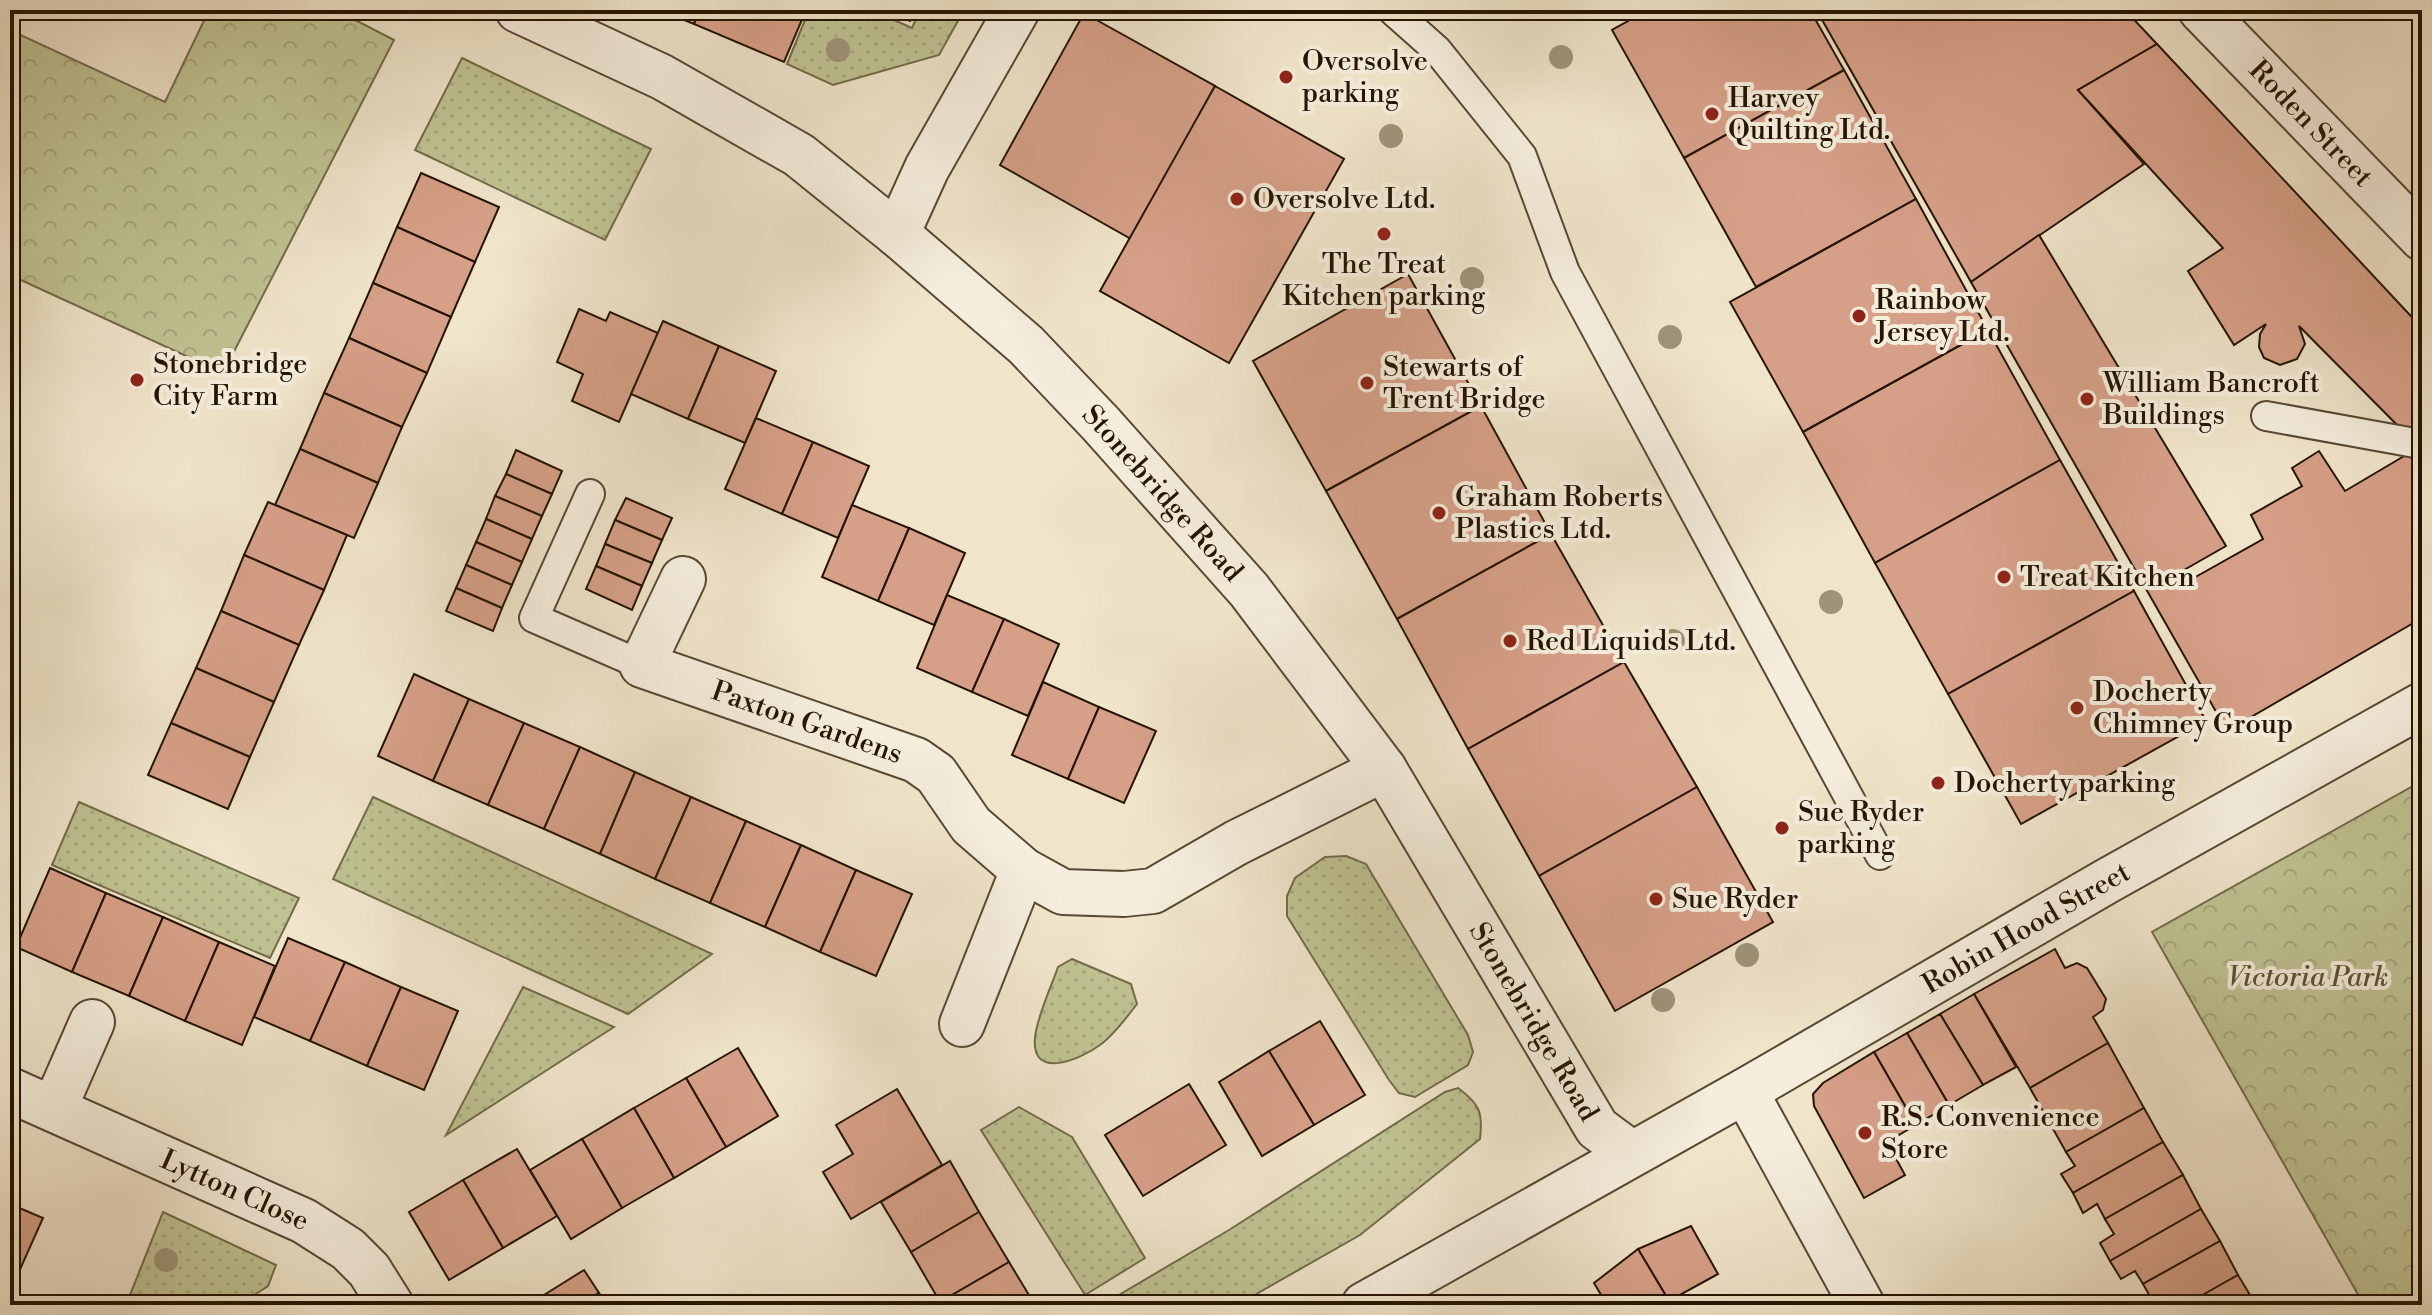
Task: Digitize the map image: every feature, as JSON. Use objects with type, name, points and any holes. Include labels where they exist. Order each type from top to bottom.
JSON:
[{"type":"street","name":"Stonebridge Road","points":[[518,10],[662,77],[799,155],[1026,345],[1249,590],[1384,769],[1597,1128],[1632,1154]]},
{"type":"street","points":[[897,234],[927,168],[1017,10]]},
{"type":"street","name":"Roden Street","points":[[2201,10],[2422,238]]},
{"type":"street","points":[[642,665],[683,579]]},
{"type":"street","name":"Paxton Gardens","points":[[642,665],[916,760],[936,774],[971,825],[1023,870],[1063,892],[1124,894],[1153,891],[1236,843],[1384,769]]},
{"type":"street","name":"Robin Hood Street","points":[[1364,1305],[2422,705]]},
{"type":"street","points":[[962,1024],[1023,870]]},
{"type":"street","points":[[54,1109],[92,1022]]},
{"type":"street","name":"Lytton Close","points":[[10,1090],[304,1221],[348,1249],[369,1270],[391,1305]]},
{"type":"street","points":[[1745,1091],[1862,1305]]},
{"type":"lane","points":[[1392,10],[1437,50],[1522,156],[1565,272],[1880,855]]},
{"type":"lane","points":[[2266,416],[2415,443]]},
{"type":"lane","points":[[590,494],[534,618],[642,665]]},
{"type":"green space","points":[[209,10],[336,10],[394,40],[223,373],[10,275],[10,30],[165,102]]},
{"type":"green space","points":[[809,10],[871,10],[912,28],[920,10],[964,10],[939,55],[833,85],[787,64]]},
{"type":"green space","points":[[462,58],[651,149],[605,240],[415,150]]},
{"type":"green space","name":"Victoria Park","points":[[2422,781],[2422,1305],[2364,1305],[2152,932]]},
{"type":"green space","points":[[373,797],[712,954],[628,1014],[333,879]]},
{"type":"green space","points":[[79,802],[299,898],[270,958],[52,865]]},
{"type":"green space","points":[[1346,856],[1366,864],[1468,1035],[1473,1052],[1468,1065],[1415,1097],[1399,1093],[1389,1080],[1287,916],[1287,896],[1295,878],[1325,857]]},
{"type":"green space","points":[[1072,959],[1131,984],[1137,1004],[1100,1045],[1070,1060],[1049,1063],[1041,1059],[1036,1051],[1036,1030],[1058,967]]},
{"type":"green space","points":[[523,987],[614,1027],[446,1135]]},
{"type":"green space","points":[[1458,1088],[1478,1110],[1480,1139],[1360,1235],[1237,1305],[1102,1305],[1229,1230],[1445,1092]]},
{"type":"green space","points":[[1019,1107],[1072,1137],[1145,1258],[1085,1295],[981,1130]]},
{"type":"green space","points":[[163,1212],[276,1265],[268,1286],[239,1305],[126,1305]]},
{"type":"building","points":[[659,10],[700,10],[694,24]]},
{"type":"building","points":[[700,10],[806,10],[784,62],[694,24]]},
{"type":"building","points":[[885,10],[915,10],[910,21]]},
{"type":"building","name":"Harvey Quilting Ltd.","points":[[1648,10],[1810,10],[1844,70],[1684,158],[1612,30]]},
{"type":"building","points":[[1833,10],[2125,10],[2157,44],[2078,90],[2144,164],[1971,282],[1821,18]]},
{"type":"building","name":"Oversolve Ltd.","points":[[1084,13],[1215,86],[1131,239],[1000,165]]},
{"type":"building","name":"William Bancroft Buildings","points":[[2157,44],[2422,328],[2422,618],[2227,731],[1971,282],[2039,235],[2226,546],[2177,574],[2183,584],[2263,539],[2251,515],[2302,486],[2292,468],[2319,451],[2345,491],[2416,449],[2405,433],[2299,326],[2305,344],[2297,359],[2280,365],[2264,358],[2259,347],[2260,334],[2266,324],[2234,345],[2188,271],[2223,248],[2078,90]]},
{"type":"building","points":[[1844,70],[1916,199],[1756,287],[1684,158]]},
{"type":"building","name":"Oversolve Ltd.","points":[[1215,86],[1344,159],[1229,363],[1100,291]]},
{"type":"building","points":[[421,173],[499,207],[475,262],[397,227]]},
{"type":"building","name":"Rainbow Jersey Ltd.","points":[[1916,199],[1988,330],[1803,432],[1730,302]]},
{"type":"building","points":[[397,227],[475,262],[451,317],[373,283]]},
{"type":"building","name":"Stewarts of Trent Bridge","points":[[1408,274],[1481,406],[1326,491],[1253,361]]},
{"type":"building","points":[[373,283],[451,317],[427,373],[349,338]]},
{"type":"building","points":[[579,309],[606,321],[610,312],[658,333],[619,422],[572,401],[583,374],[557,362]]},
{"type":"building","points":[[663,321],[719,346],[688,419],[631,394]]},
{"type":"building","points":[[1988,330],[2060,460],[1875,563],[1803,432]]},
{"type":"building","points":[[349,338],[427,373],[402,427],[324,393]]},
{"type":"building","points":[[719,346],[776,371],[745,443],[688,419]]},
{"type":"building","points":[[324,393],[402,427],[378,483],[300,449]]},
{"type":"building","name":"Graham Roberts Plastics Ltd.","points":[[1481,406],[1551,534],[1397,619],[1326,491]]},
{"type":"building","points":[[756,418],[813,442],[782,514],[725,489]]},
{"type":"building","points":[[813,442],[869,466],[838,538],[782,514]]},
{"type":"building","points":[[300,449],[378,483],[354,538],[275,505]]},
{"type":"building","points":[[516,450],[562,471],[552,494],[506,474]]},
{"type":"building","name":"Treat Kitchen","points":[[2060,460],[2134,591],[1948,694],[1875,563]]},
{"type":"building","points":[[506,474],[552,494],[542,516],[495,496]]},
{"type":"building","points":[[495,496],[542,516],[532,539],[486,519]]},
{"type":"building","points":[[626,498],[672,518],[662,540],[615,520]]},
{"type":"building","points":[[268,502],[347,535],[324,590],[244,555]]},
{"type":"building","points":[[852,505],[909,528],[878,601],[822,577]]},
{"type":"building","points":[[486,519],[532,539],[522,562],[476,542]]},
{"type":"building","points":[[615,520],[662,540],[652,563],[605,544]]},
{"type":"building","points":[[909,528],[965,553],[934,625],[878,601]]},
{"type":"building","name":"Red Liquids Ltd.","points":[[1551,534],[1624,662],[1468,749],[1397,619]]},
{"type":"building","points":[[476,542],[522,562],[512,585],[466,565]]},
{"type":"building","points":[[605,544],[652,563],[642,586],[596,566]]},
{"type":"building","points":[[244,555],[324,590],[299,645],[221,611]]},
{"type":"building","points":[[466,565],[512,585],[502,608],[456,588]]},
{"type":"building","points":[[596,566],[642,586],[632,610],[586,589]]},
{"type":"building","points":[[456,588],[502,608],[493,631],[446,611]]},
{"type":"building","name":"Docherty Chimney Group","points":[[2134,591],[2206,721],[2021,824],[1948,694]]},
{"type":"building","points":[[947,595],[1004,619],[972,692],[917,668]]},
{"type":"building","points":[[221,611],[299,645],[274,702],[196,668]]},
{"type":"building","points":[[1004,619],[1059,644],[1028,716],[972,692]]},
{"type":"building","name":"Red Liquids Ltd.","points":[[1624,662],[1697,787],[1539,876],[1468,749]]},
{"type":"building","points":[[196,668],[274,702],[250,757],[171,723]]},
{"type":"building","points":[[414,674],[469,699],[433,781],[378,756]]},
{"type":"building","points":[[1043,682],[1099,707],[1068,779],[1012,755]]},
{"type":"building","points":[[469,699],[524,723],[488,805],[433,781]]},
{"type":"building","points":[[1099,707],[1156,731],[1124,803],[1068,779]]},
{"type":"building","points":[[171,723],[250,757],[228,809],[148,775]]},
{"type":"building","points":[[524,723],[580,747],[544,829],[488,805]]},
{"type":"building","points":[[580,747],[635,772],[600,854],[544,829]]},
{"type":"building","points":[[635,772],[691,797],[655,879],[600,854]]},
{"type":"building","name":"Sue Ryder","points":[[1697,787],[1773,922],[1615,1011],[1539,876]]},
{"type":"building","points":[[691,797],[746,821],[710,903],[655,879]]},
{"type":"building","points":[[746,821],[801,845],[765,927],[710,903]]},
{"type":"building","points":[[801,845],[856,870],[820,952],[765,927]]},
{"type":"building","points":[[50,868],[106,893],[72,972],[16,947]]},
{"type":"building","points":[[856,870],[912,894],[876,976],[820,952]]},
{"type":"building","points":[[106,893],[163,917],[129,996],[72,972]]},
{"type":"building","points":[[163,917],[219,942],[185,1021],[129,996]]},
{"type":"building","points":[[288,938],[345,962],[310,1041],[254,1017]]},
{"type":"building","points":[[219,942],[275,966],[242,1045],[185,1021]]},
{"type":"building","points":[[2055,949],[2065,968],[2077,963],[2087,968],[2106,999],[2103,1010],[2093,1017],[2108,1043],[2030,1088],[1974,994]]},
{"type":"building","points":[[345,962],[401,987],[367,1066],[310,1041]]},
{"type":"building","points":[[401,987],[458,1011],[424,1090],[367,1066]]},
{"type":"building","points":[[1974,994],[2016,1067],[1983,1085],[1940,1014]]},
{"type":"building","points":[[1940,1014],[1983,1085],[1949,1105],[1907,1033]]},
{"type":"building","points":[[1320,1021],[1365,1095],[1314,1125],[1269,1051]]},
{"type":"building","points":[[1907,1033],[1949,1105],[1916,1125],[1874,1052]]},
{"type":"building","points":[[2108,1043],[2144,1108],[2066,1152],[2030,1088]]},
{"type":"building","points":[[738,1048],[778,1116],[726,1147],[686,1078]]},
{"type":"building","points":[[1269,1051],[1314,1125],[1262,1156],[1219,1082]]},
{"type":"building","name":"R.S. Convenience Store","points":[[1874,1052],[1916,1125],[1887,1142],[1905,1175],[1864,1198],[1814,1106],[1813,1094],[1823,1083]]},
{"type":"building","points":[[686,1078],[726,1147],[674,1178],[634,1108]]},
{"type":"building","points":[[1189,1084],[1226,1145],[1143,1196],[1105,1135]]},
{"type":"building","points":[[897,1089],[942,1165],[851,1219],[823,1172],[853,1154],[836,1125]]},
{"type":"building","points":[[634,1108],[674,1178],[622,1208],[582,1139]]},
{"type":"building","points":[[2144,1108],[2163,1142],[2073,1193],[2061,1174],[2075,1166],[2066,1152]]},
{"type":"building","points":[[582,1139],[622,1208],[571,1239],[530,1170]]},
{"type":"building","points":[[2163,1142],[2183,1175],[2105,1219],[2097,1204],[2083,1213],[2073,1193]]},
{"type":"building","points":[[517,1149],[557,1216],[503,1248],[463,1180]]},
{"type":"building","points":[[950,1161],[979,1212],[911,1252],[881,1202]]},
{"type":"building","points":[[2183,1175],[2201,1209],[2110,1261],[2100,1243],[2114,1234],[2105,1219]]},
{"type":"building","points":[[463,1180],[503,1248],[449,1280],[409,1212]]},
{"type":"building","points":[[10,1204],[43,1218],[13,1285],[10,1284]]},
{"type":"building","points":[[2201,1209],[2220,1241],[2143,1284],[2135,1271],[2121,1279],[2110,1261]]},
{"type":"building","points":[[979,1212],[1009,1262],[940,1302],[911,1252]]},
{"type":"building","points":[[1691,1226],[1718,1274],[1669,1301],[1638,1249]]},
{"type":"building","points":[[2220,1241],[2238,1275],[2185,1305],[2138,1305],[2151,1298],[2143,1284]]},
{"type":"building","points":[[1638,1249],[1669,1301],[1663,1305],[1607,1305],[1594,1283]]},
{"type":"building","points":[[1009,1262],[1035,1305],[942,1305],[940,1302]]},
{"type":"building","points":[[584,1270],[599,1293],[579,1305],[539,1305],[536,1300]]},
{"type":"building","points":[[2238,1275],[2256,1305],[2185,1305]]},
{"type":"building","points":[[599,1293],[606,1305],[579,1305]]},
{"type":"place","name":"Oversolve parking","points":[[1286,77]]},
{"type":"place","name":"Harvey Quilting Ltd.","points":[[1712,114]]},
{"type":"place","name":"Oversolve Ltd.","points":[[1237,199]]},
{"type":"place","name":"The Treat Kitchen parking","points":[[1384,234]]},
{"type":"place","name":"Rainbow Jersey Ltd.","points":[[1859,316]]},
{"type":"place","name":"Stonebridge City Farm","points":[[137,380]]},
{"type":"place","name":"Stewarts of Trent Bridge","points":[[1367,383]]},
{"type":"place","name":"William Bancroft Buildings","points":[[2087,399]]},
{"type":"place","name":"Graham Roberts Plastics Ltd.","points":[[1439,513]]},
{"type":"place","name":"Treat Kitchen","points":[[2004,577]]},
{"type":"place","name":"Red Liquids Ltd.","points":[[1510,641]]},
{"type":"place","name":"Docherty Chimney Group","points":[[2077,708]]},
{"type":"place","name":"Docherty parking","points":[[1938,783]]},
{"type":"place","name":"Sue Ryder parking","points":[[1782,828]]},
{"type":"place","name":"Sue Ryder","points":[[1656,899]]},
{"type":"place","name":"R.S. Convenience Store","points":[[1865,1133]]}]
